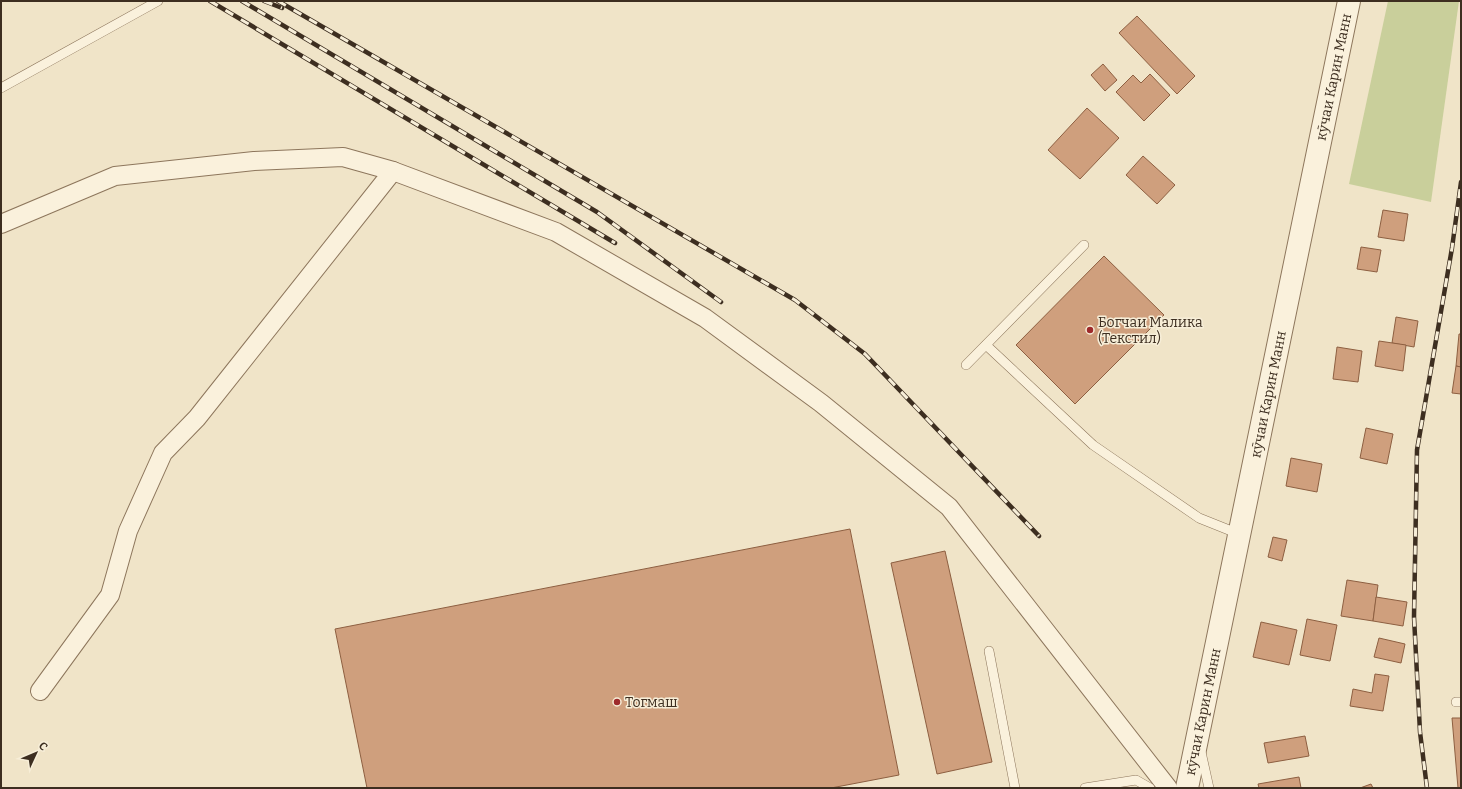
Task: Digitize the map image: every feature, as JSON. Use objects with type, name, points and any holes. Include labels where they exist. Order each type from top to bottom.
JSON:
[{"type":"street","name":"кӯчаи Карин Манн","points":[[1187,788],[1349,1]]},
{"type":"street","points":[[1,224],[115,176],[254,161],[343,157],[393,171],[556,232],[705,318],[821,402],[948,507],[1168,788]]},
{"type":"street","points":[[40,691],[110,595],[128,530],[163,453],[202,412],[393,171]]},
{"type":"lane","points":[[1,88],[158,1]]},
{"type":"lane","points":[[966,365],[1084,245]]},
{"type":"lane","points":[[986,345],[1092,445],[1199,518],[1239,534]]},
{"type":"lane","points":[[989,650],[1016,788]]},
{"type":"lane","points":[[1198,734],[1209,788]]},
{"type":"lane","points":[[1085,788],[1136,780],[1150,788]]},
{"type":"green space","points":[[1388,1],[1459,1],[1431,202],[1349,184]]},
{"type":"building","points":[[1137,16],[1195,76],[1177,94],[1119,33]]},
{"type":"building","points":[[1103,64],[1117,80],[1105,91],[1091,75]]},
{"type":"building","points":[[1150,74],[1170,95],[1144,121],[1116,92],[1133,75],[1141,83]]},
{"type":"building","points":[[1087,108],[1119,138],[1080,179],[1048,150]]},
{"type":"building","points":[[1143,156],[1175,185],[1157,204],[1126,175]]},
{"type":"building","points":[[1383,210],[1408,214],[1404,241],[1378,237]]},
{"type":"building","points":[[1361,247],[1381,250],[1377,272],[1357,269]]},
{"type":"building","name":"Богчаи Малика (Текстил)","points":[[1104,256],[1164,315],[1075,404],[1016,345]]},
{"type":"building","points":[[1396,317],[1418,321],[1414,347],[1392,343]]},
{"type":"building","points":[[1459,334],[1461,334],[1461,367],[1456,366]]},
{"type":"building","points":[[1379,341],[1406,345],[1403,371],[1375,366]]},
{"type":"building","points":[[1337,347],[1362,351],[1358,382],[1333,379]]},
{"type":"building","points":[[1456,366],[1461,367],[1461,394],[1452,393]]},
{"type":"building","points":[[1366,428],[1393,434],[1387,464],[1360,458]]},
{"type":"building","points":[[1291,458],[1322,464],[1317,492],[1286,486]]},
{"type":"building","name":"Тогмаш","points":[[850,529],[899,775],[831,788],[367,788],[335,629]]},
{"type":"building","points":[[1273,537],[1287,540],[1282,561],[1268,557]]},
{"type":"building","points":[[945,551],[992,762],[937,774],[891,563]]},
{"type":"building","points":[[1347,580],[1378,585],[1373,621],[1341,616]]},
{"type":"building","points":[[1376,597],[1407,602],[1403,626],[1373,621]]},
{"type":"building","points":[[1307,619],[1337,625],[1330,661],[1300,655]]},
{"type":"building","points":[[1261,622],[1297,630],[1289,665],[1253,657]]},
{"type":"building","points":[[1379,638],[1405,644],[1401,663],[1374,657]]},
{"type":"building","points":[[1375,674],[1389,676],[1383,711],[1350,706],[1353,689],[1372,693]]},
{"type":"building","points":[[1452,718],[1461,718],[1461,788],[1458,788]]},
{"type":"building","points":[[1305,736],[1309,756],[1268,763],[1264,743]]},
{"type":"building","points":[[1299,777],[1301,788],[1259,788],[1258,784]]},
{"type":"building","points":[[1371,784],[1373,788],[1360,788]]},
{"type":"railway","points":[[210,1],[615,243]]},
{"type":"railway","points":[[242,1],[597,212],[721,302]]},
{"type":"railway","points":[[264,1],[282,8]]},
{"type":"railway","points":[[278,1],[795,300],[865,354],[1039,536]]},
{"type":"railway","points":[[1427,788],[1420,732],[1414,617],[1417,450],[1452,248],[1461,182]]},
{"type":"place","name":"Богчаи Малика (Текстил)","points":[[1090,330]]},
{"type":"place","name":"Тогмаш","points":[[617,702]]}]
